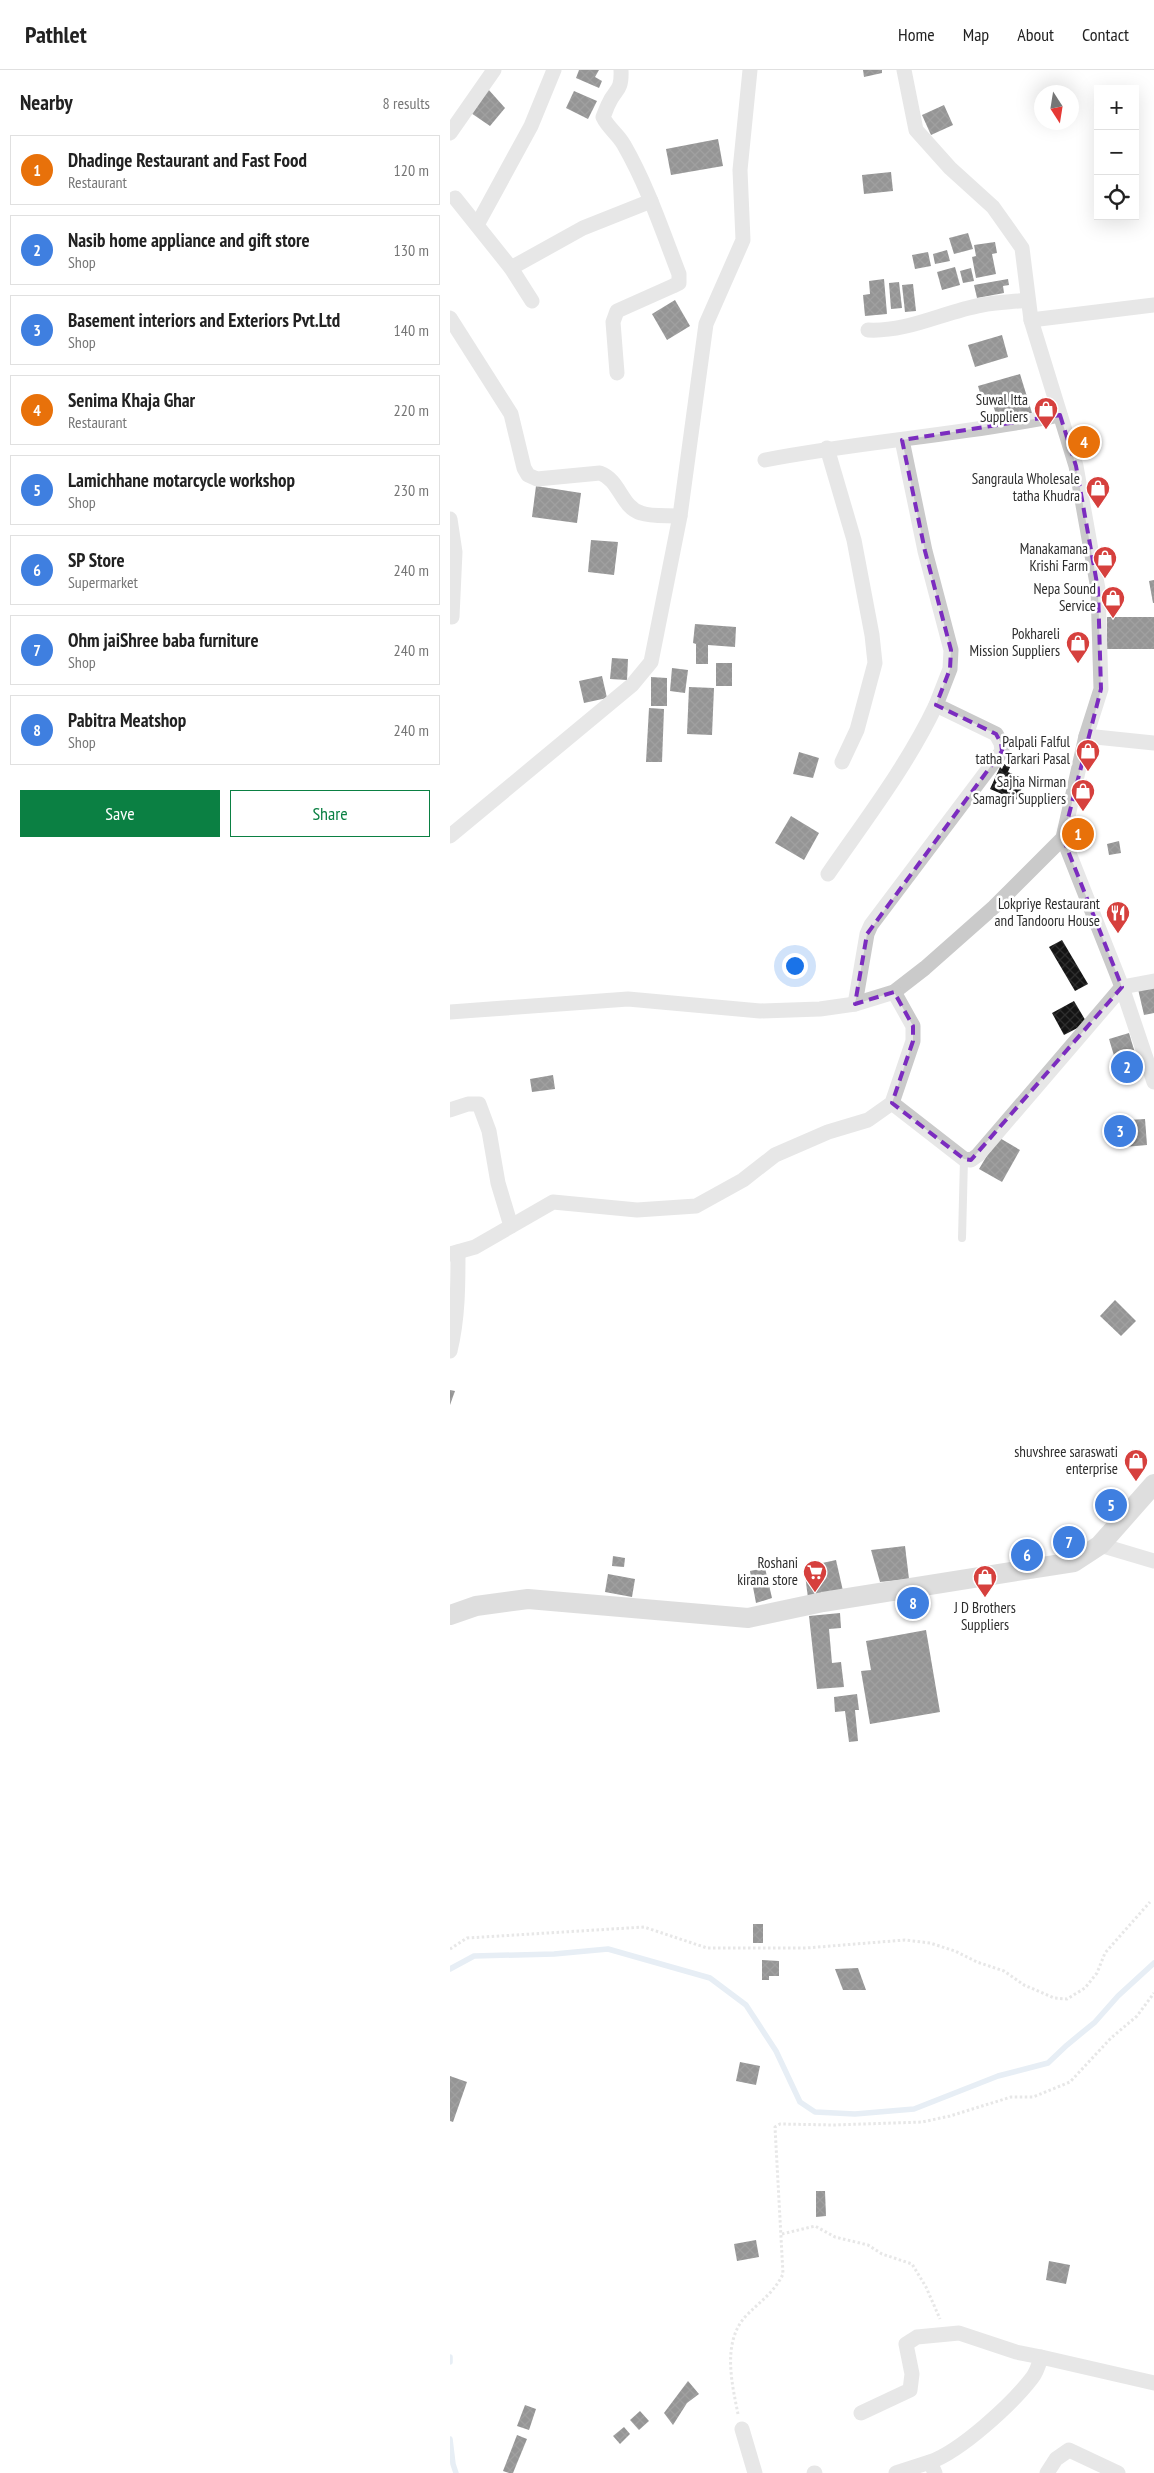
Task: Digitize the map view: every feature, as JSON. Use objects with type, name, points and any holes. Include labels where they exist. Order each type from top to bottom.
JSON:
[{"type":"street","points":[[450,133],[494,70]]},
{"type":"street","points":[[477,226],[531,126],[554,70]]},
{"type":"street","points":[[617,373],[613,322],[617,311],[678,283],[679,274],[651,201],[623,142],[609,127],[603,116],[609,103],[618,92],[622,81],[621,70]]},
{"type":"street","points":[[450,836],[632,685],[651,662],[680,516],[706,324],[743,240],[740,170],[750,70]]},
{"type":"street","points":[[450,1012],[628,999],[760,1011],[820,1009],[855,1004],[894,992],[925,968],[994,907],[1063,838],[1086,736],[1101,689],[1098,589],[1076,466],[1031,320],[1022,248],[993,207],[950,168],[916,130],[904,70]]},
{"type":"street","points":[[455,198],[510,268],[532,301]]},
{"type":"street","points":[[510,268],[583,228],[651,201]]},
{"type":"street","points":[[868,330],[882,331],[925,322],[981,305],[1028,300]]},
{"type":"street","points":[[1031,320],[1154,304]]},
{"type":"street","points":[[450,318],[511,414],[524,468],[528,475],[537,479],[600,473],[609,476],[625,500],[640,513],[680,516]]},
{"type":"street","points":[[765,460],[826,448],[902,440],[1060,415]]},
{"type":"street","points":[[828,874],[919,740],[936,705],[950,669],[951,650],[925,551],[902,440]]},
{"type":"street","points":[[826,448],[854,540],[872,635],[874,662],[857,730],[842,762]]},
{"type":"street","points":[[450,519],[455,552],[452,617]]},
{"type":"street","points":[[855,1004],[867,934],[871,925],[1002,751],[1002,743],[996,734],[936,705]]},
{"type":"street","points":[[1086,736],[1154,743]]},
{"type":"street","points":[[1063,838],[1122,987],[1154,1082]]},
{"type":"street","points":[[892,1103],[964,1159],[971,1160],[978,1155],[1122,987],[1154,981]]},
{"type":"street","points":[[450,1351],[454,1335],[458,1291],[454,1253],[475,1247],[553,1202],[636,1210],[696,1206],[743,1180],[775,1155],[828,1132],[868,1120],[892,1103],[913,1041],[913,1026],[894,992]]},
{"type":"street","points":[[450,1110],[468,1104],[479,1104],[489,1131],[498,1183],[511,1226]]},
{"type":"street","points":[[450,1615],[476,1606],[528,1599],[748,1618],[823,1602],[1074,1562],[1100,1545],[1154,1484]]},
{"type":"street","points":[[1100,1545],[1154,1561]]},
{"type":"street","points":[[861,2413],[910,2390],[912,2374],[906,2344],[917,2337],[959,2332],[1016,2352],[1154,2383]]},
{"type":"street","points":[[896,2473],[933,2468],[940,2459],[977,2432],[1020,2392],[1034,2376],[1041,2357]]},
{"type":"street","points":[[742,2430],[755,2473]]},
{"type":"street","points":[[1047,2473],[1056,2459],[1069,2450],[1083,2454],[1118,2473]]},
{"type":"lane","points":[[962,1238],[964,1159]]},
{"type":"path","points":[[450,1949],[467,1938],[644,1927],[707,1948],[806,1948],[906,1940],[930,1943],[956,1951],[977,1962],[1004,1972],[1024,1985],[1054,1998],[1067,1998],[1085,1988],[1098,1973],[1105,1953],[1150,1902]]},
{"type":"path","points":[[742,2430],[732,2382],[731,2352],[737,2328],[778,2284],[783,2274],[782,2234],[778,2214],[774,2135],[777,2125],[922,2122],[950,2116],[1011,2097],[1033,2097],[1070,2082],[1111,2038],[1137,2016],[1154,1993]]},
{"type":"path","points":[[782,2234],[814,2226],[835,2237],[868,2245],[882,2254],[912,2264],[926,2287],[943,2327],[959,2332]]},
{"type":"highlighted area","points":[[1060,415],[1076,466],[1098,589],[1101,689],[1063,838],[1122,987],[971,1160],[964,1159],[892,1103],[913,1041],[913,1026],[894,992],[855,1004],[867,934],[1002,751],[1001,743],[996,734],[936,705],[950,669],[951,650],[925,551],[902,440]]},
{"type":"building","points":[[579,70],[599,70],[595,77],[602,81],[599,88],[576,78]]},
{"type":"building","points":[[863,70],[882,70],[882,73],[864,77]]},
{"type":"building","points":[[488,89],[505,108],[490,126],[471,113]]},
{"type":"building","points":[[574,91],[597,101],[588,119],[566,108]]},
{"type":"building","points":[[944,105],[953,125],[931,135],[922,115]]},
{"type":"building","points":[[718,139],[723,166],[671,175],[666,149]]},
{"type":"building","points":[[891,172],[893,191],[864,194],[862,175]]},
{"type":"building","points":[[968,233],[973,249],[954,254],[949,238]]},
{"type":"building","points":[[995,242],[997,253],[992,254],[996,274],[976,278],[972,257],[976,256],[974,245]]},
{"type":"building","points":[[947,250],[950,261],[935,264],[933,254]]},
{"type":"building","points":[[928,252],[931,266],[915,269],[912,255]]},
{"type":"building","points":[[955,267],[960,285],[942,290],[937,272]]},
{"type":"building","points":[[971,268],[974,281],[963,283],[960,271]]},
{"type":"building","points":[[884,279],[887,314],[865,316],[863,295],[870,294],[869,281]]},
{"type":"building","points":[[1008,279],[1009,285],[1003,286],[1004,293],[977,298],[974,285]]},
{"type":"building","points":[[899,282],[902,308],[891,309],[889,283]]},
{"type":"building","points":[[913,284],[916,311],[905,312],[902,285]]},
{"type":"building","points":[[675,300],[690,326],[667,340],[652,314]]},
{"type":"building","points":[[1002,335],[1008,357],[975,367],[968,345]]},
{"type":"building","points":[[1020,374],[1032,413],[1005,421],[1002,412],[996,414],[993,405],[984,407],[978,386]]},
{"type":"building","points":[[536,486],[581,493],[577,523],[532,517]]},
{"type":"building","points":[[591,540],[618,542],[614,575],[588,572]]},
{"type":"building","points":[[1154,580],[1154,603],[1153,603],[1149,581]]},
{"type":"building","points":[[1107,617],[1154,617],[1154,649],[1107,649]]},
{"type":"building","points":[[695,624],[736,627],[735,647],[708,645],[708,664],[696,664],[696,644],[693,643]]},
{"type":"building","points":[[612,658],[628,659],[627,680],[610,679]]},
{"type":"building","points":[[716,663],[732,663],[732,686],[716,686]]},
{"type":"building","points":[[672,668],[688,670],[685,693],[670,691]]},
{"type":"building","points":[[602,676],[607,698],[584,703],[579,681]]},
{"type":"building","points":[[651,677],[667,678],[667,706],[651,706]]},
{"type":"building","points":[[689,687],[714,688],[712,735],[687,734]]},
{"type":"building","points":[[649,708],[664,709],[662,762],[646,762]]},
{"type":"building","points":[[799,752],[819,758],[813,778],[793,774]]},
{"type":"building","points":[[1004,764],[1010,767],[1008,772],[1026,780],[1016,800],[990,789],[1000,767],[1002,769]]},
{"type":"building","points":[[791,816],[819,833],[804,860],[775,843]]},
{"type":"building","points":[[1119,841],[1121,853],[1109,855],[1107,844]]},
{"type":"building","points":[[1062,940],[1088,984],[1075,991],[1049,947]]},
{"type":"building","points":[[1154,985],[1154,1013],[1144,1015],[1138,989]]},
{"type":"building","points":[[1074,1001],[1087,1023],[1064,1035],[1052,1013]]},
{"type":"building","points":[[1129,1033],[1135,1053],[1115,1059],[1109,1039]]},
{"type":"building","points":[[553,1075],[555,1089],[532,1092],[530,1079]]},
{"type":"building","points":[[1145,1119],[1147,1145],[1113,1148],[1112,1121]]},
{"type":"building","points":[[998,1137],[1020,1150],[1002,1182],[979,1169]]},
{"type":"building","points":[[1115,1300],[1136,1321],[1121,1336],[1100,1316]]},
{"type":"building","points":[[450,1390],[455,1391],[450,1405]]},
{"type":"building","points":[[905,1546],[909,1579],[880,1582],[871,1550]]},
{"type":"building","points":[[613,1556],[625,1558],[624,1567],[612,1566]]},
{"type":"building","points":[[836,1560],[843,1591],[808,1598],[804,1567]]},
{"type":"building","points":[[765,1568],[772,1598],[756,1603],[750,1571]]},
{"type":"building","points":[[608,1574],[635,1579],[632,1597],[605,1592]]},
{"type":"building","points":[[840,1613],[841,1628],[829,1629],[832,1663],[841,1662],[844,1687],[817,1689],[809,1616]]},
{"type":"building","points":[[926,1630],[940,1712],[870,1724],[861,1671],[871,1670],[866,1641]]},
{"type":"building","points":[[857,1694],[859,1710],[855,1710],[858,1741],[849,1742],[845,1711],[835,1712],[834,1697]]},
{"type":"building","points":[[753,1924],[763,1924],[763,1943],[753,1943]]},
{"type":"building","points":[[762,1960],[779,1961],[779,1976],[769,1976],[769,1980],[762,1980]]},
{"type":"building","points":[[858,1968],[866,1990],[843,1990],[835,1969]]},
{"type":"building","points":[[740,2062],[760,2066],[756,2085],[736,2081]]},
{"type":"building","points":[[450,2076],[467,2082],[453,2122],[450,2121]]},
{"type":"building","points":[[816,2191],[825,2191],[826,2216],[816,2217]]},
{"type":"building","points":[[756,2240],[759,2257],[737,2261],[734,2244]]},
{"type":"building","points":[[1049,2261],[1070,2265],[1066,2284],[1046,2280]]},
{"type":"building","points":[[688,2381],[699,2394],[687,2403],[673,2425],[664,2413]]},
{"type":"building","points":[[525,2405],[536,2409],[529,2430],[517,2426]]},
{"type":"building","points":[[640,2411],[649,2421],[639,2430],[630,2420]]},
{"type":"building","points":[[624,2427],[630,2434],[620,2444],[613,2436]]},
{"type":"building","points":[[517,2435],[527,2439],[513,2473],[509,2473],[503,2471]]},
{"type":"waterway","points":[[450,1969],[474,1956],[554,1954],[608,1949],[710,1978],[746,2005],[776,2051],[800,2102],[815,2112],[855,2114],[914,2109],[998,2076],[1048,2063],[1095,2022],[1118,1996],[1154,1963]]},
{"type":"waterway","points":[[450,2357],[450,2362]]},
{"type":"waterway","points":[[450,2439],[456,2473]]},
{"type":"place","name":"Suwal Itta Suppliers","points":[[1046,430]]},
{"type":"place","name":"Senima Khaja Ghar","points":[[1084,442]]},
{"type":"place","name":"Sangraula Wholesale tatha Khudra","points":[[1098,509]]},
{"type":"place","name":"Manakamana Krishi Farm","points":[[1105,579]]},
{"type":"place","name":"Nepa Sound Service","points":[[1113,619]]},
{"type":"place","name":"Pokhareli Mission Suppliers","points":[[1078,664]]},
{"type":"place","name":"Palpali Falful tatha Tarkari Pasal","points":[[1088,772]]},
{"type":"place","name":"Sajha Nirman Samagri Suppliers","points":[[1083,812]]},
{"type":"place","name":"Dhadinge Restaurant and Fast Food","points":[[1078,834]]},
{"type":"place","name":"Lokpriye Restaurant and Tandooru House","points":[[1118,934]]},
{"type":"place","name":"Nasib home appliance and gift store","points":[[1127,1067]]},
{"type":"place","name":"Basement interiors and Exteriors Pvt.Ltd","points":[[1120,1131]]},
{"type":"place","name":"shuvshree saraswati enterprise","points":[[1136,1482]]},
{"type":"place","name":"Lamichhane motarcycle workshop","points":[[1111,1505]]},
{"type":"place","name":"Ohm jaiShree baba furniture","points":[[1069,1542]]},
{"type":"place","name":"SP Store","points":[[1027,1555]]},
{"type":"place","name":"Roshani kirana store","points":[[815,1593]]},
{"type":"place","name":"J D Brothers Suppliers","points":[[985,1598]]},
{"type":"place","name":"Pabitra Meatshop","points":[[913,1603]]}]
